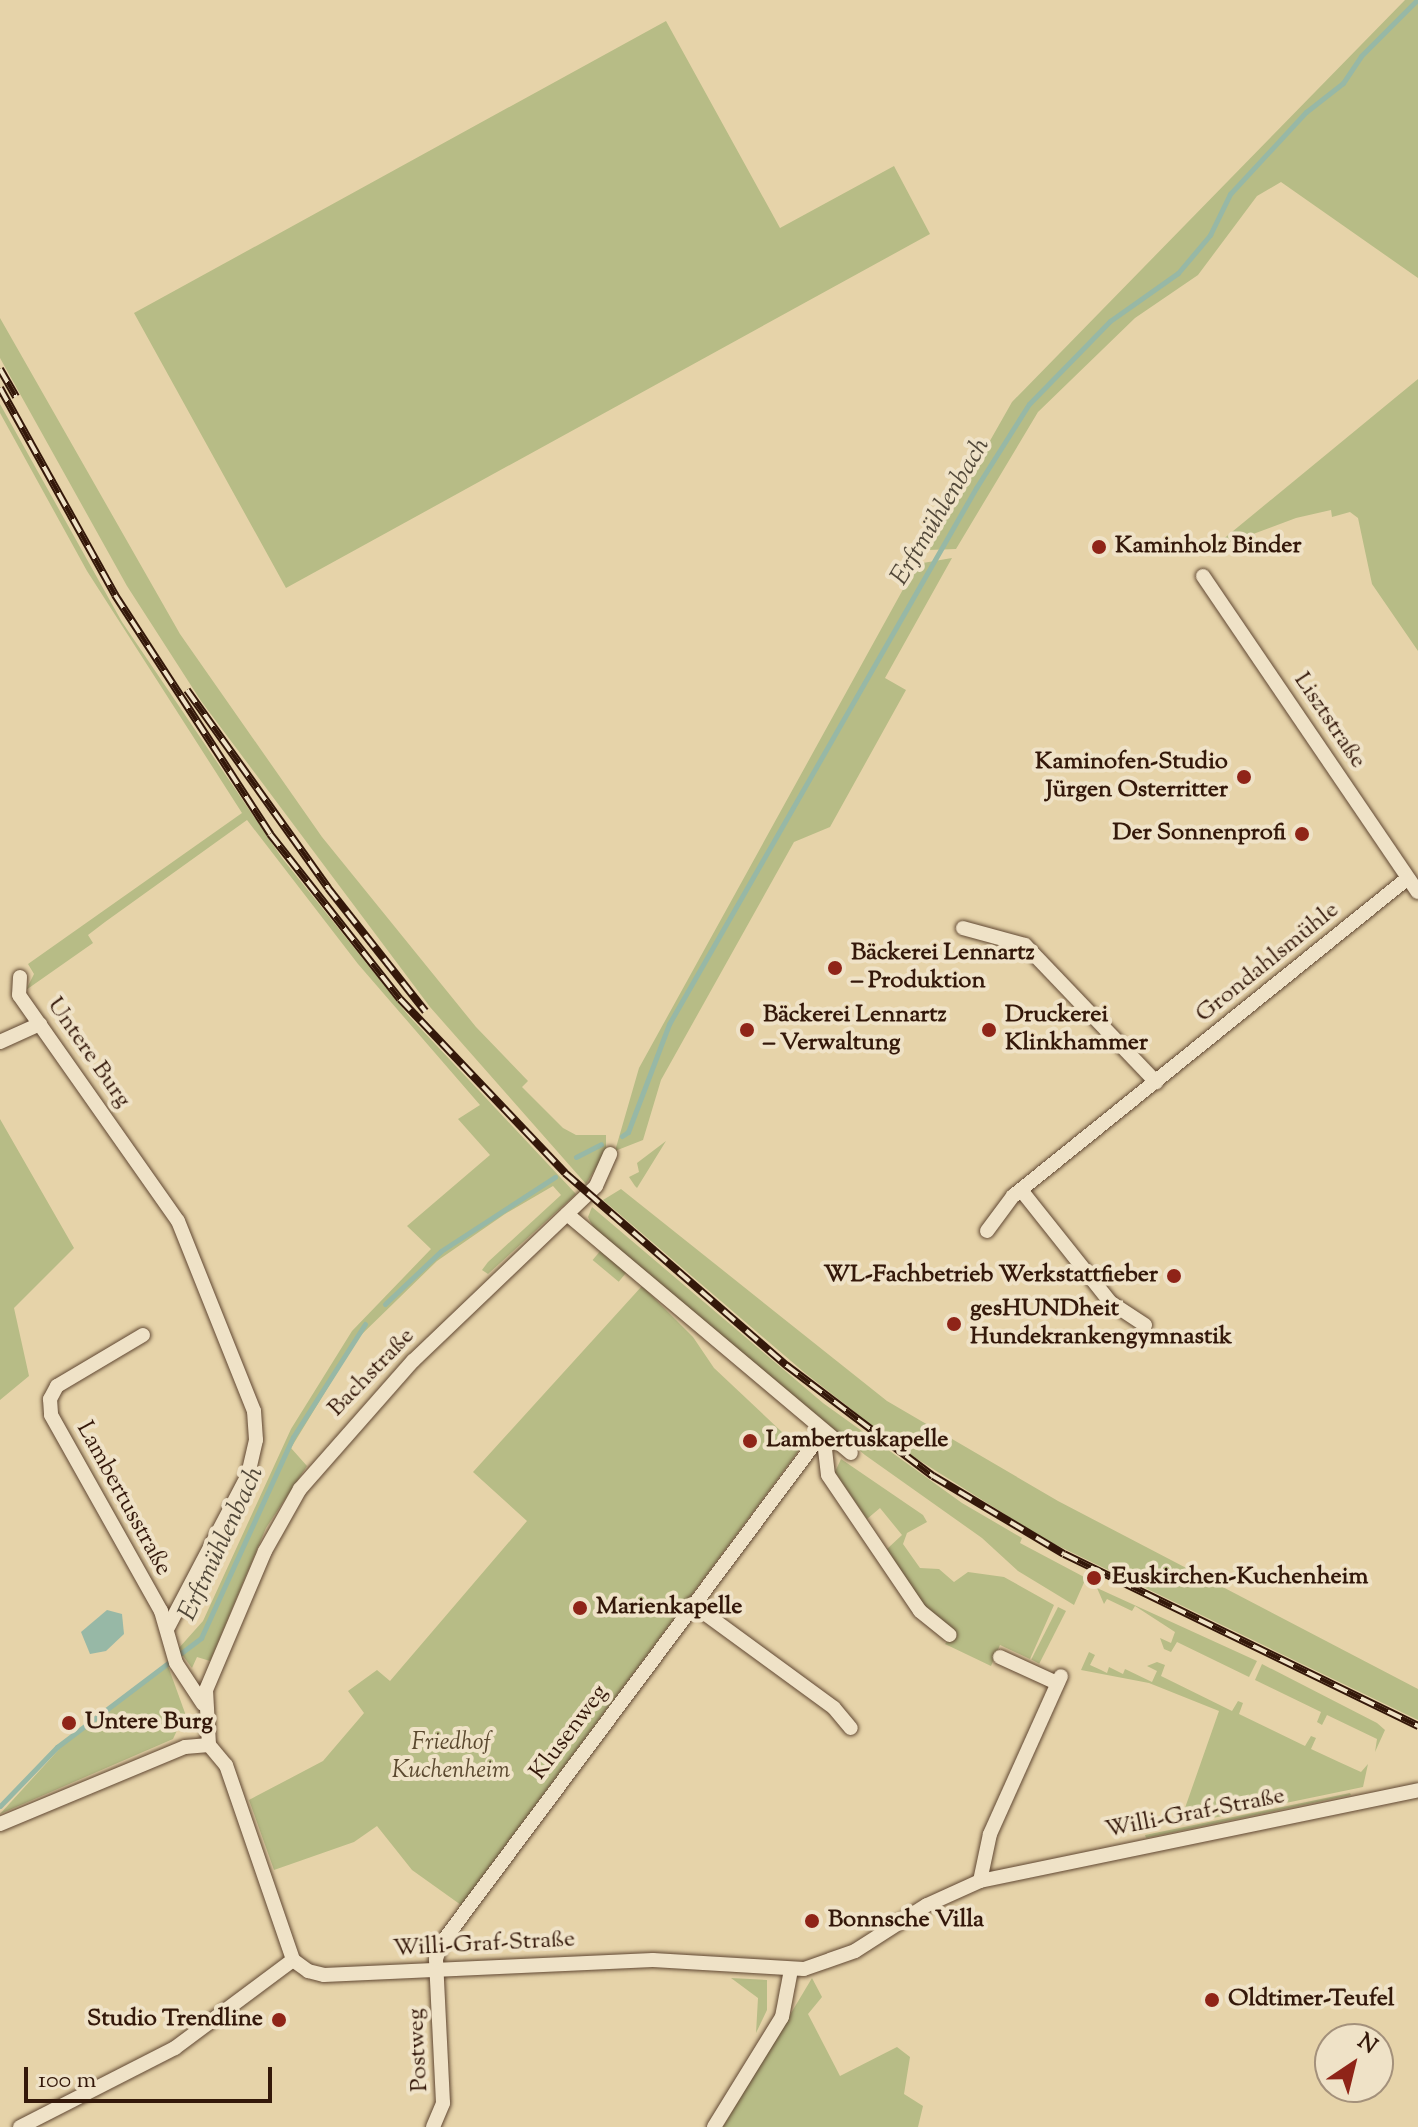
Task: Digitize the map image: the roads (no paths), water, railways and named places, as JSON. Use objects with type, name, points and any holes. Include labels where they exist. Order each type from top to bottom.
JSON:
[{"type":"street","name":"Lisztstraße","points":[[1203,576],[1418,892]]},
{"type":"street","name":"Grondahlsmühle","points":[[987,1231],[1021,1190],[1408,878]]},
{"type":"street","points":[[963,928],[1025,945],[1156,1082]]},
{"type":"street","name":"Untere Burg","points":[[20,977],[19,995],[178,1221],[254,1411],[256,1440],[248,1475],[167,1629]]},
{"type":"street","points":[[0,1042],[40,1024]]},
{"type":"street","name":"Bachstraße","points":[[219,1661],[265,1551],[315,1468],[445,1328],[596,1186],[610,1154]]},
{"type":"street","points":[[1021,1190],[1110,1302],[1145,1325]]},
{"type":"street","points":[[567,1214],[851,1453]]},
{"type":"street","name":"Lambertusstraße","points":[[143,1335],[57,1386],[50,1399],[51,1415],[167,1629],[174,1658],[203,1704],[211,1727],[209,1745],[226,1765],[293,1960]]},
{"type":"street","points":[[823,1432],[828,1475],[920,1611],[950,1635]]},
{"type":"street","name":"Klusenweg","points":[[437,1969],[437,1952],[449,1932],[823,1432]]},
{"type":"street","points":[[692,1604],[834,1708],[851,1728]]},
{"type":"street","points":[[980,1881],[990,1834],[1059,1680],[1000,1657]]},
{"type":"street","name":"Lambertusstraße","points":[[203,1704],[219,1661]]},
{"type":"street","points":[[0,1824],[185,1747],[209,1745]]},
{"type":"street","name":"Willi-Graf-Straße","points":[[293,1960],[308,1971],[324,1975],[653,1960],[791,1970],[842,1958],[927,1905],[980,1881],[1418,1790]]},
{"type":"street","points":[[20,2127],[175,2048],[293,1960]]},
{"type":"street","name":"Postweg","points":[[433,2127],[443,2103],[437,1969]]},
{"type":"street","points":[[714,2127],[782,2017],[791,1970]]},
{"type":"waterway","name":"Erftmühlenbach","points":[[622,1136],[628,1132],[669,1024],[976,488],[1029,404],[1110,321],[1178,273],[1210,235],[1230,194],[1306,112],[1343,83],[1361,56],[1417,0]]},
{"type":"waterway","name":"Erftmühlenbach","points":[[576,1157],[601,1144]]},
{"type":"waterway","name":"Erftmühlenbach","points":[[385,1304],[441,1251],[555,1177]]},
{"type":"waterway","name":"Erftmühlenbach","points":[[0,1806],[57,1747],[201,1638],[293,1437],[365,1324]]},
{"type":"railway","points":[[0,369],[16,397]]},
{"type":"railway","points":[[0,388],[115,595],[270,834],[400,999],[565,1173],[786,1365],[933,1476],[1064,1554],[1418,1726]]},
{"type":"railway","points":[[187,690],[328,888],[425,1011]]},
{"type":"place","name":"Kaminholz Binder","points":[[1099,547]]},
{"type":"place","name":"Kaminofen-Studio Jürgen Osterritter","points":[[1244,777]]},
{"type":"place","name":"Der Sonnenprofi","points":[[1302,834]]},
{"type":"place","name":"Bäckerei Lennartz – Produktion","points":[[835,968]]},
{"type":"place","name":"Bäckerei Lennartz – Verwaltung","points":[[747,1030]]},
{"type":"place","name":"Druckerei Klinkhammer","points":[[989,1030]]},
{"type":"place","name":"WL-Fachbetrieb Werkstattfieber","points":[[1174,1276]]},
{"type":"place","name":"gesHUNDheit Hundekrankengymnastik","points":[[954,1324]]},
{"type":"place","name":"Lambertuskapelle","points":[[750,1441]]},
{"type":"place","name":"Euskirchen-Kuchenheim","points":[[1094,1578]]},
{"type":"place","name":"Marienkapelle","points":[[580,1608]]},
{"type":"place","name":"Untere Burg","points":[[69,1723]]},
{"type":"place","name":"Bonnsche Villa","points":[[812,1921]]},
{"type":"place","name":"Oldtimer-Teufel","points":[[1212,2000]]},
{"type":"place","name":"Studio Trendline","points":[[279,2020]]},
{"type":"park label","name":"Friedhof Kuchenheim","points":[[451,1758]]}]
